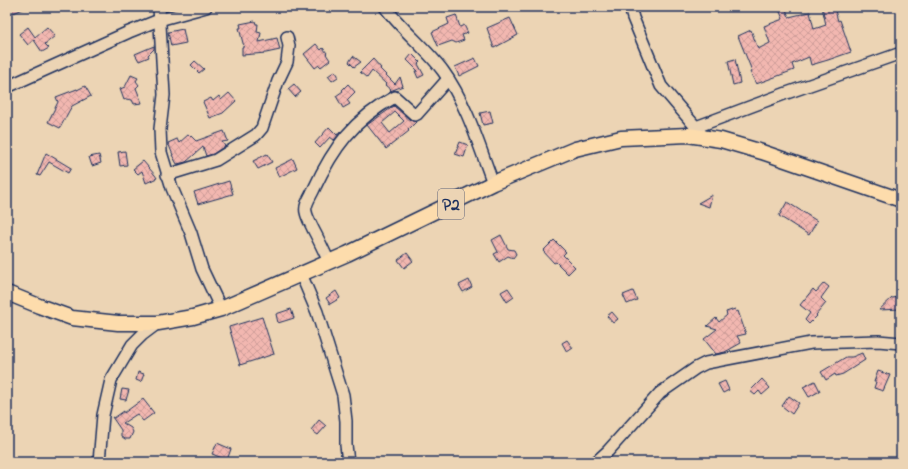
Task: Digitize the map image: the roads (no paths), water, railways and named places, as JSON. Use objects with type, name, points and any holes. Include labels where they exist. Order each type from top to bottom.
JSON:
[{"type":"main road","name":"P2","points":[[7,293],[72,318],[118,323],[158,323],[193,317],[220,309],[329,262],[493,183],[576,150],[621,138],[688,135],[700,132],[901,200]]},
{"type":"street","points":[[159,7],[164,95],[160,129],[161,152],[167,175],[191,233],[202,269],[220,309]]},
{"type":"street","points":[[7,87],[129,32],[159,20],[206,7]]},
{"type":"street","points":[[385,7],[423,48],[450,82],[463,106],[493,183]]},
{"type":"street","points":[[631,8],[633,18],[661,86],[700,132],[784,94],[901,53]]},
{"type":"street","points":[[167,175],[216,160],[256,135],[262,128],[278,81],[287,62],[289,46],[287,37]]},
{"type":"street","points":[[329,262],[309,221],[306,209],[308,201],[329,159],[340,143],[358,122],[379,106],[394,97],[415,115],[450,82]]},
{"type":"street","points":[[300,274],[317,312],[343,395],[348,462]]},
{"type":"street","points":[[99,462],[103,415],[111,380],[132,345],[158,323]]},
{"type":"street","points":[[596,462],[608,451],[660,393],[696,368],[706,363],[811,343],[878,341],[901,343]]}]
